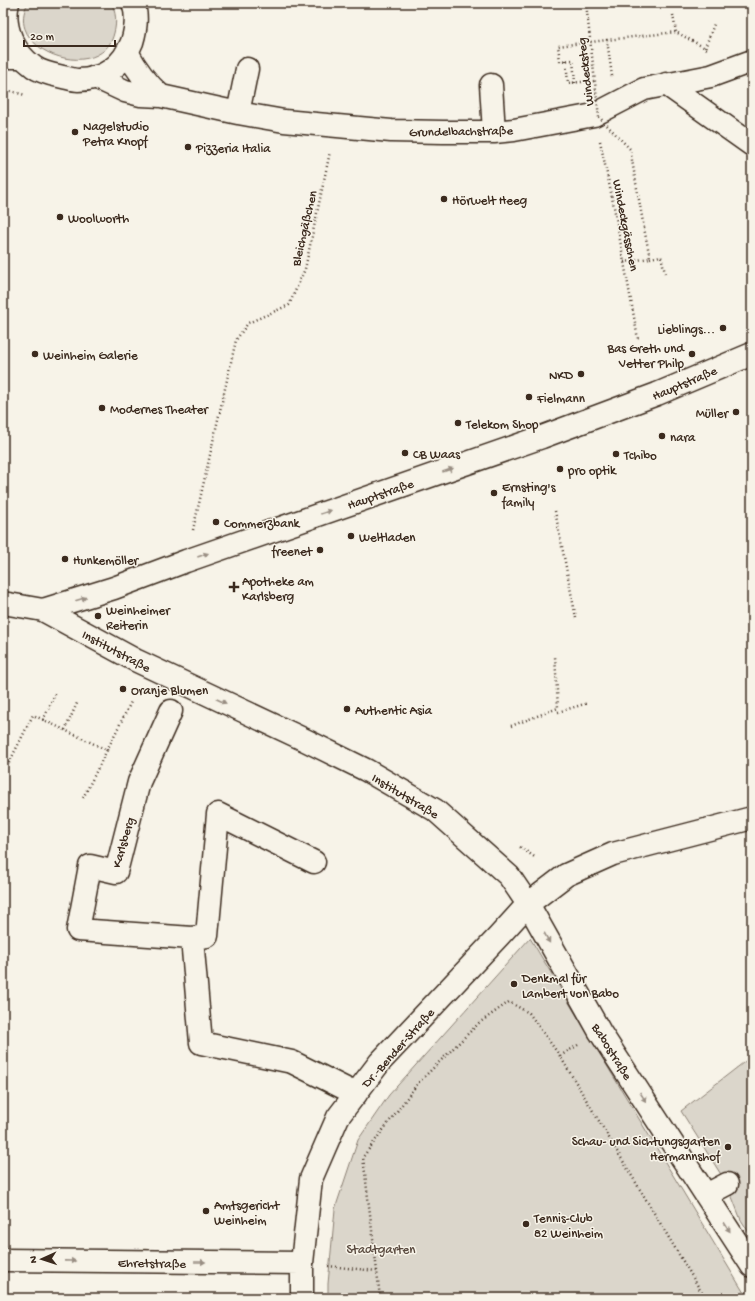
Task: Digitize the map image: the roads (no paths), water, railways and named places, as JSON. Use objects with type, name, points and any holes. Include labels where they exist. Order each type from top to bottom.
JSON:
[{"type":"street","points":[[6,13],[13,43],[13,57],[51,74],[78,80],[104,74],[114,68],[124,58],[135,33],[136,4]]},
{"type":"street","points":[[127,52],[134,66],[143,78],[161,96]]},
{"type":"street","name":"Grundelbachstraße","points":[[95,77],[125,91],[141,95],[161,96],[238,113],[284,121],[391,131],[504,131],[594,115],[644,89],[711,76],[746,64]]},
{"type":"street","points":[[238,113],[247,69]]},
{"type":"street","points":[[666,84],[752,145]]},
{"type":"street","points":[[491,85],[504,131]]},
{"type":"street","name":"Hauptstraße","points":[[3,604],[43,610],[114,588],[186,561],[542,437],[657,394],[752,354]]},
{"type":"street","name":"Institutstraße","points":[[43,610],[135,660],[366,770],[435,810],[509,876],[528,904]]},
{"type":"street","name":"Karlsberg","points":[[171,711],[139,782],[116,872],[90,866],[78,930],[192,938],[207,936],[218,814],[314,862]]},
{"type":"street","points":[[528,904],[566,875],[613,854],[752,818]]},
{"type":"street","name":"Babostraße","points":[[528,904],[600,1032],[752,1266]]},
{"type":"street","name":"Dr.-Bender-Straße","points":[[302,1298],[302,1263],[311,1179],[338,1117],[380,1062],[528,904]]},
{"type":"street","points":[[192,938],[201,1043],[292,1062],[356,1094]]},
{"type":"street","points":[[706,1195],[727,1184]]},
{"type":"street","name":"Ehretstraße","points":[[3,1260],[302,1263]]},
{"type":"place","name":"Nagelstudio Petra Knopf","points":[[75,132]]},
{"type":"place","name":"Pizzeria Italia","points":[[188,147]]},
{"type":"place","name":"Hörwelt Heeg","points":[[444,199]]},
{"type":"place","name":"Woolworth","points":[[60,217]]},
{"type":"place","name":"Lieblings...","points":[[723,328]]},
{"type":"place","name":"Weinheim Galerie","points":[[35,354]]},
{"type":"place","name":"Bas Greth und Vetter Philp","points":[[692,354]]},
{"type":"place","name":"NKD","points":[[581,374]]},
{"type":"place","name":"Fielmann","points":[[529,397]]},
{"type":"place","name":"Modernes Theater","points":[[102,408]]},
{"type":"place","name":"Müller","points":[[736,412]]},
{"type":"place","name":"Telekom Shop","points":[[458,423]]},
{"type":"place","name":"nara","points":[[662,436]]},
{"type":"place","name":"CB Waas","points":[[405,453]]},
{"type":"place","name":"Tchibo","points":[[616,454]]},
{"type":"place","name":"pro optik","points":[[560,469]]},
{"type":"place","name":"Ernsting's family","points":[[494,493]]},
{"type":"place","name":"Commerzbank","points":[[216,522]]},
{"type":"place","name":"Weltladen","points":[[351,536]]},
{"type":"place","name":"freenet","points":[[320,550]]},
{"type":"place","name":"Hunkemöller","points":[[65,559]]},
{"type":"place","name":"Apotheke am Karlsberg","points":[[234,587]]},
{"type":"place","name":"Weinheimer Reiterin","points":[[98,616]]},
{"type":"place","name":"Oranje Blumen","points":[[123,689]]},
{"type":"place","name":"Authentic Asia","points":[[347,709]]},
{"type":"place","name":"Denkmal für Lambert von Babo","points":[[514,984]]},
{"type":"place","name":"Schau- und Sichtungsgarten Hermannshof","points":[[728,1147]]},
{"type":"place","name":"Amtsgericht Weinheim","points":[[206,1211]]},
{"type":"place","name":"Tennis-Club 82 Weinheim","points":[[526,1224]]},
{"type":"park label","name":"Stadtgarten","points":[[381,1248]]}]
